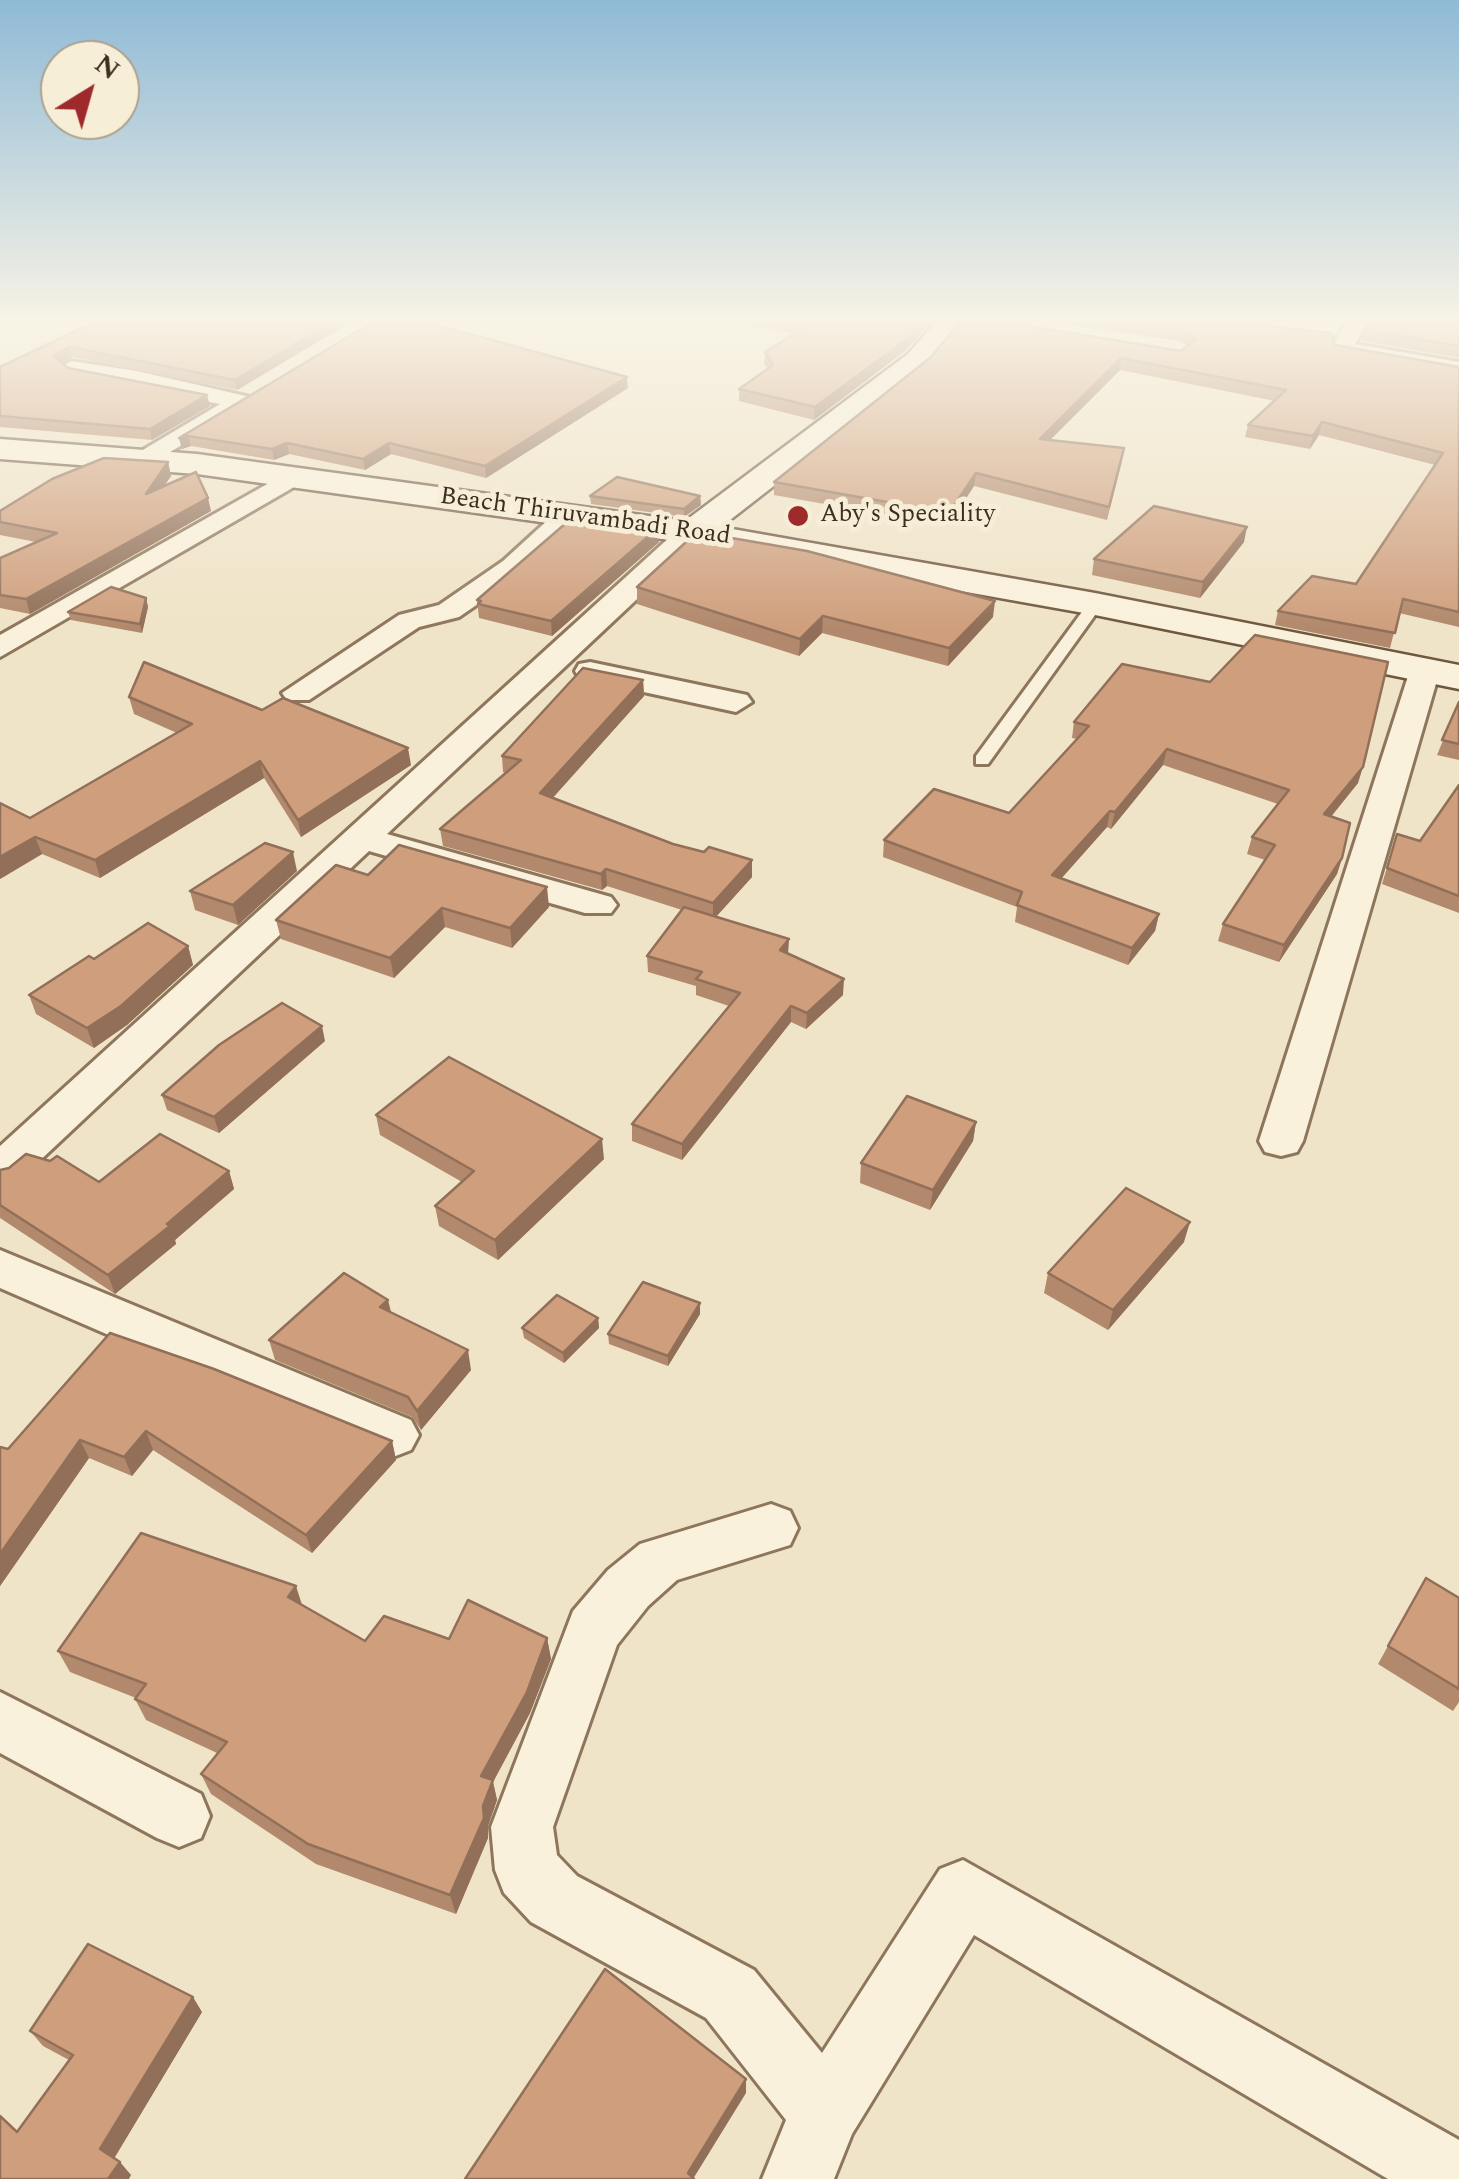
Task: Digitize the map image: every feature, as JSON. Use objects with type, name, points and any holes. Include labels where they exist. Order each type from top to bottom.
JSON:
[{"type":"main road","points":[[692,532],[834,424]]},
{"type":"main road","name":"Beach Thiruvambadi Road","points":[[0,450],[146,459],[692,532],[1095,604],[1442,673]]},
{"type":"street","points":[[146,459],[205,424]]},
{"type":"street","points":[[0,648],[292,478]]},
{"type":"street","points":[[298,693],[410,621],[449,611],[513,567],[570,514]]},
{"type":"street","points":[[0,1172],[692,532]]},
{"type":"street","points":[[550,663],[736,702]]},
{"type":"street","points":[[1281,1141],[1442,673]]},
{"type":"street","points":[[361,838],[598,905]]},
{"type":"street","points":[[0,1268],[393,1435]]},
{"type":"street","points":[[771,1528],[660,1561],[628,1588],[594,1630],[522,1828],[526,1870],[554,1899],[730,1994],[825,2112]]},
{"type":"street","points":[[0,1721],[179,1816]]},
{"type":"street","points":[[798,2179],[825,2112],[963,1892],[1457,2179]]},
{"type":"lane","points":[[982,760],[1095,604]]},
{"type":"building","points":[[89,424],[159,424],[150,429]]},
{"type":"building","points":[[203,424],[553,424],[485,466],[389,443],[363,459],[287,443],[272,449],[188,436],[179,438]]},
{"type":"building","points":[[847,424],[1055,424],[1040,439],[1124,448],[1109,507],[976,473],[949,513],[774,482]]},
{"type":"building","points":[[1249,424],[1321,424],[1313,436]]},
{"type":"building","points":[[1329,424],[1459,424],[1459,612],[1403,599],[1395,633],[1278,611],[1312,576],[1356,584],[1443,453]]},
{"type":"building","points":[[104,458],[168,462],[146,494],[196,472],[208,498],[26,599],[0,595],[0,558],[57,533],[0,522],[0,511],[52,479]]},
{"type":"building","points":[[617,477],[700,496],[684,509],[590,496]]},
{"type":"building","points":[[1154,506],[1247,527],[1203,582],[1094,559]]},
{"type":"building","points":[[573,517],[658,528],[551,621],[478,604],[481,601],[477,600]]},
{"type":"building","points":[[697,532],[807,551],[995,601],[949,648],[823,616],[800,639],[637,587]]},
{"type":"building","points":[[111,587],[146,598],[140,624],[68,612]]},
{"type":"building","points":[[1255,635],[1388,662],[1363,767],[1324,814],[1350,823],[1342,858],[1284,945],[1223,924],[1275,845],[1252,837],[1289,790],[1167,749],[1115,812],[1110,811],[1052,875],[1159,914],[1132,948],[1017,905],[1022,892],[884,840],[934,789],[1009,813],[1089,726],[1074,722],[1122,664],[1210,682]]},
{"type":"building","points":[[144,662],[262,710],[283,698],[408,748],[298,820],[260,761],[95,860],[35,837],[0,857],[0,803],[30,818],[192,724],[129,697]]},
{"type":"building","points":[[583,668],[643,680],[540,793],[673,844],[704,852],[709,847],[752,860],[713,903],[606,869],[601,874],[440,829],[521,760],[502,756]]},
{"type":"building","points":[[1459,702],[1459,744],[1442,740]]},
{"type":"building","points":[[1459,785],[1459,896],[1387,868],[1397,834],[1420,841]]},
{"type":"building","points":[[265,843],[293,852],[233,905],[190,891]]},
{"type":"building","points":[[399,845],[547,887],[510,928],[442,908],[390,958],[276,920],[336,865],[368,875]]},
{"type":"building","points":[[684,907],[789,939],[780,950],[844,979],[807,1013],[791,1006],[682,1144],[632,1124],[740,993],[696,979],[702,972],[647,956]]},
{"type":"building","points":[[148,923],[188,946],[121,1006],[87,1028],[29,995],[89,956],[94,959]]},
{"type":"building","points":[[282,1003],[322,1026],[214,1117],[162,1095],[219,1045]]},
{"type":"building","points":[[449,1057],[602,1139],[495,1240],[435,1206],[474,1171],[376,1115]]},
{"type":"building","points":[[907,1096],[976,1122],[933,1190],[861,1163]]},
{"type":"building","points":[[160,1134],[229,1171],[167,1224],[170,1226],[108,1275],[0,1205],[0,1170],[9,1168],[26,1154],[50,1161],[57,1156],[99,1182]]},
{"type":"building","points":[[1126,1188],[1190,1222],[1113,1310],[1048,1273]]},
{"type":"building","points":[[344,1273],[388,1300],[380,1307],[468,1350],[417,1411],[408,1397],[269,1340]]},
{"type":"building","points":[[643,1282],[700,1303],[668,1356],[608,1334]]},
{"type":"building","points":[[557,1295],[598,1318],[563,1353],[522,1328]]},
{"type":"building","points":[[110,1333],[214,1369],[392,1441],[306,1535],[146,1431],[124,1457],[80,1440],[0,1554],[0,1447],[8,1449]]},
{"type":"building","points":[[141,1533],[296,1586],[288,1597],[365,1641],[384,1616],[449,1639],[468,1600],[547,1638],[527,1692],[481,1776],[493,1780],[483,1806],[484,1818],[450,1895],[308,1844],[201,1774],[227,1742],[135,1699],[146,1684],[58,1651]]},
{"type":"building","points":[[1426,1578],[1459,1598],[1459,1689],[1388,1646]]},
{"type":"building","points":[[88,1944],[193,1997],[100,2149],[120,2162],[108,2179],[0,2179],[0,2116],[17,2132],[73,2055],[30,2031]]},
{"type":"building","points":[[605,1969],[746,2079],[688,2173],[694,2179],[465,2179]]},
{"type":"place","name":"Aby's Speciality","points":[[798,516]]}]
